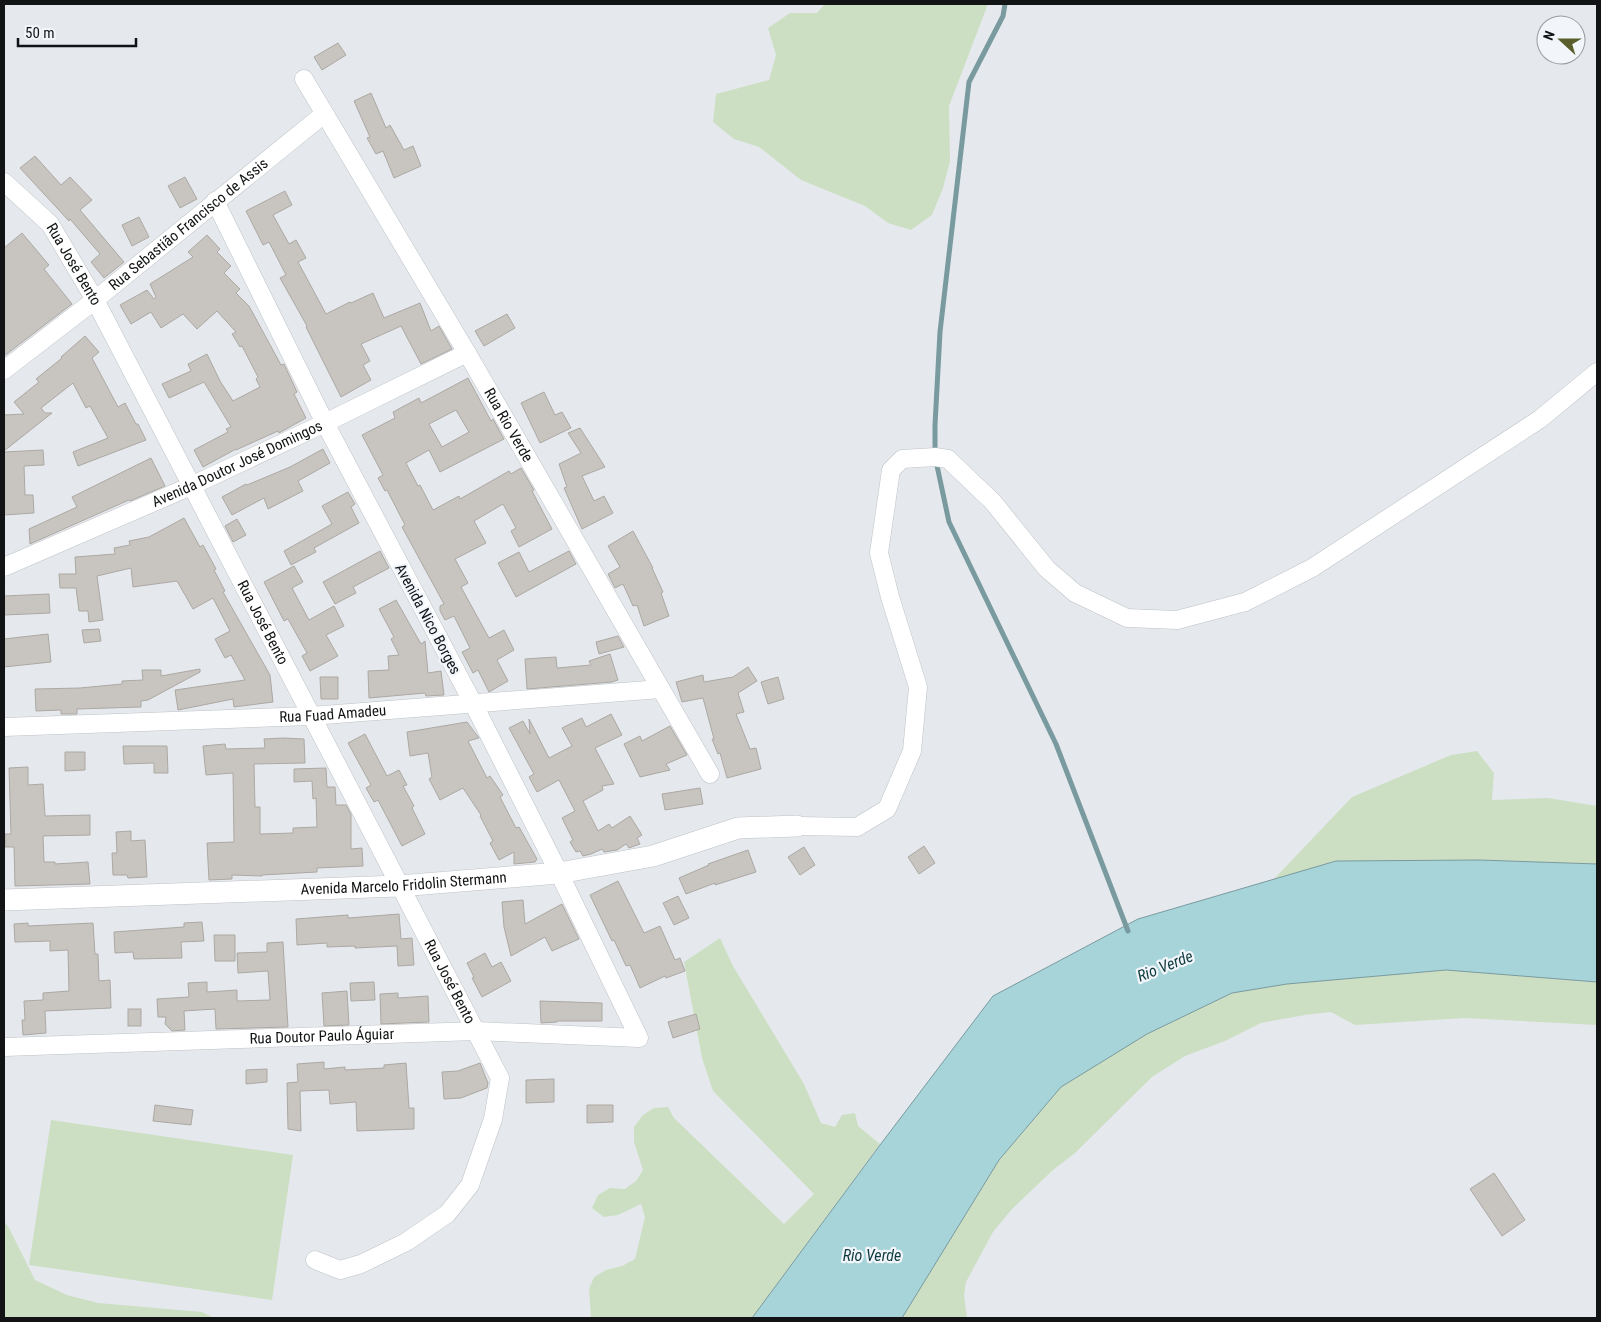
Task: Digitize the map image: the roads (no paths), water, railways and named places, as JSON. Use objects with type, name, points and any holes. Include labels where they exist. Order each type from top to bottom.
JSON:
[{"type":"street","name":"Rua Rio Verde","points":[[304,79],[467,353],[710,774]]},
{"type":"street","name":"Rua Sebastião Francisco de Assis","points":[[4,370],[95,300],[324,114]]},
{"type":"street","name":"Rua José Bento","points":[[4,182],[50,224],[95,300],[500,1078],[493,1119],[470,1185],[447,1214],[406,1242],[361,1264],[340,1270],[315,1260]]},
{"type":"street","name":"Avenida Nico Borges","points":[[215,201],[325,423],[474,704],[639,1038]]},
{"type":"street","name":"Avenida Doutor José Domingos","points":[[4,567],[191,486],[467,353]]},
{"type":"street","points":[[798,826],[857,827],[887,809],[912,751],[918,687],[890,597],[879,553],[891,470],[902,458],[936,457],[948,459],[993,502],[1047,569],[1075,592],[1127,618],[1177,620],[1245,602],[1312,568],[1540,419],[1597,372]]},
{"type":"street","name":"Rua Fuad Amadeu","points":[[4,727],[311,716],[661,689]]},
{"type":"street","name":"Avenida Marcelo Fridolin Stermann","points":[[4,900],[400,886],[559,873],[653,856],[738,828],[798,826]]},
{"type":"street","name":"Rua Doutor Paulo Águiar","points":[[4,1048],[476,1031],[639,1038]]},
{"type":"water","name":"Rio Verde","points":[[1479,860],[1597,864],[1597,982],[1446,970],[1287,984],[1232,993],[1147,1034],[1061,1087],[999,1160],[902,1318],[752,1318],[993,996],[1138,919],[1336,861]]},
{"type":"waterway","points":[[935,453],[940,332],[969,82],[1003,16],[1005,4]]},
{"type":"waterway","points":[[936,461],[949,522],[1056,744],[1128,931]]}]
